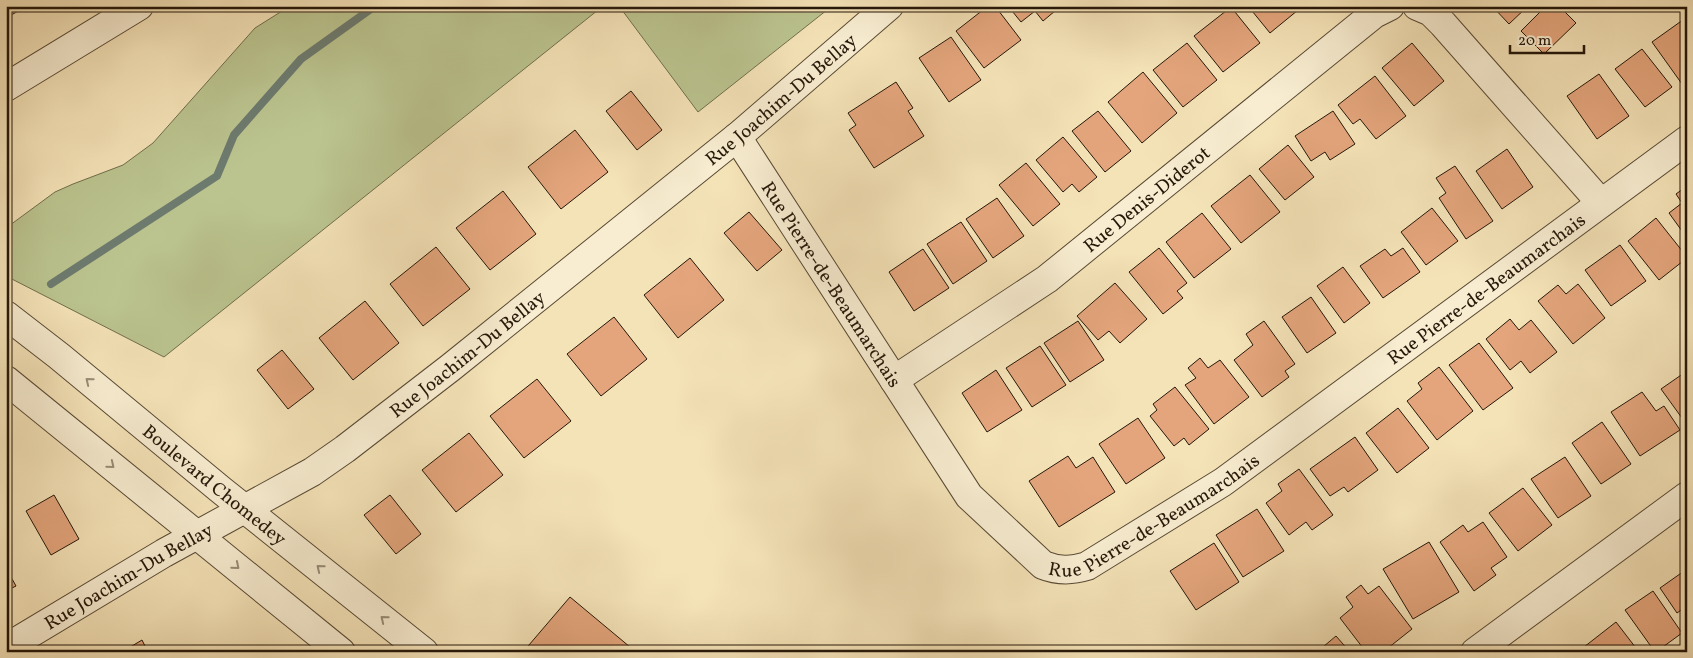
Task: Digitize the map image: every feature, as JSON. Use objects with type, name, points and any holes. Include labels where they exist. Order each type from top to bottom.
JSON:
[{"type":"street","points":[[6,87],[139,6]]},
{"type":"street","name":"Rue Joachim-Du Bellay","points":[[6,648],[164,553],[312,472],[351,445],[450,368],[736,137],[889,6]]},
{"type":"street","name":"Rue Denis-Diderot","points":[[894,380],[1047,279],[1374,14],[1390,6]]},
{"type":"street","points":[[1417,6],[1431,12],[1443,24],[1601,203]]},
{"type":"street","name":"Rue Pierre-de-Beaumarchais","points":[[736,137],[969,496],[1043,565],[1064,571],[1076,570],[1087,566],[1223,482],[1687,140]]},
{"type":"street","name":"Boulevard Chomedey","points":[[6,315],[424,652]]},
{"type":"street","points":[[6,380],[341,652]]},
{"type":"street","points":[[1475,652],[1687,496]]},
{"type":"green space","points":[[290,6],[603,6],[164,357],[6,276],[6,228],[55,192],[123,165],[153,143],[255,28]]},
{"type":"green space","points":[[619,6],[832,6],[698,112]]},
{"type":"building","points":[[6,6],[27,6],[6,18]]},
{"type":"building","points":[[988,6],[995,6],[1021,40],[984,68],[956,31]]},
{"type":"building","points":[[1008,6],[1061,6],[1043,21],[1035,11],[1021,22]]},
{"type":"building","points":[[1248,6],[1303,6],[1270,33]]},
{"type":"building","points":[[1492,6],[1528,6],[1509,24]]},
{"type":"building","points":[[1546,6],[1559,6],[1576,23],[1544,54],[1521,31]]},
{"type":"building","points":[[1231,7],[1260,43],[1223,72],[1194,36]]},
{"type":"building","points":[[1687,17],[1687,80],[1682,84],[1652,42]]},
{"type":"building","points":[[951,37],[981,80],[949,102],[919,58]]},
{"type":"building","points":[[1187,43],[1217,80],[1183,107],[1153,70]]},
{"type":"building","points":[[1412,43],[1444,81],[1414,106],[1382,68]]},
{"type":"building","points":[[1642,49],[1672,87],[1645,107],[1615,69]]},
{"type":"building","points":[[1143,72],[1177,113],[1142,143],[1108,102]]},
{"type":"building","points":[[1599,74],[1629,116],[1597,139],[1567,96]]},
{"type":"building","points":[[1375,76],[1406,116],[1376,139],[1360,119],[1353,124],[1338,105]]},
{"type":"building","points":[[896,82],[913,108],[908,111],[924,136],[874,168],[849,130],[856,125],[848,113]]},
{"type":"building","points":[[631,91],[662,130],[637,150],[606,111]]},
{"type":"building","points":[[1098,111],[1131,151],[1105,172],[1072,131]]},
{"type":"building","points":[[1333,111],[1355,144],[1330,160],[1325,152],[1311,161],[1295,136]]},
{"type":"building","points":[[575,130],[608,172],[561,209],[528,167]]},
{"type":"building","points":[[1063,137],[1097,177],[1079,192],[1072,184],[1063,192],[1036,160]]},
{"type":"building","points":[[1288,145],[1314,177],[1285,200],[1259,169]]},
{"type":"building","points":[[1507,149],[1533,187],[1502,209],[1476,171]]},
{"type":"building","points":[[1026,163],[1060,204],[1033,226],[999,185]]},
{"type":"building","points":[[1455,166],[1493,221],[1466,239],[1439,198],[1446,193],[1436,178]]},
{"type":"building","points":[[1250,175],[1280,212],[1241,243],[1211,206]]},
{"type":"building","points":[[1687,186],[1687,238],[1669,213],[1682,203],[1676,194]]},
{"type":"building","points":[[503,191],[536,234],[490,270],[456,228]]},
{"type":"building","points":[[997,198],[1024,236],[993,258],[966,219]]},
{"type":"building","points":[[1432,208],[1458,241],[1426,265],[1401,232]]},
{"type":"building","points":[[749,212],[782,250],[757,271],[724,233]]},
{"type":"building","points":[[1202,213],[1231,249],[1194,278],[1166,242]]},
{"type":"building","points":[[1656,218],[1687,257],[1659,280],[1628,241]]},
{"type":"building","points":[[961,222],[987,261],[953,284],[927,244]]},
{"type":"building","points":[[1620,245],[1646,281],[1611,306],[1585,270]]},
{"type":"building","points":[[436,247],[470,289],[423,326],[390,284]]},
{"type":"building","points":[[1159,248],[1187,283],[1177,291],[1183,298],[1163,314],[1129,272]]},
{"type":"building","points":[[1403,248],[1420,272],[1383,298],[1360,266],[1385,249],[1391,256]]},
{"type":"building","points":[[923,249],[949,288],[914,311],[889,272]]},
{"type":"building","points":[[690,258],[724,300],[678,338],[644,295]]},
{"type":"building","points":[[1343,267],[1370,303],[1344,323],[1317,286]]},
{"type":"building","points":[[1115,283],[1147,319],[1120,343],[1109,331],[1098,340],[1077,316]]},
{"type":"building","points":[[1578,284],[1605,318],[1573,344],[1538,301],[1558,285],[1566,294]]},
{"type":"building","points":[[1311,297],[1336,333],[1307,353],[1282,317]]},
{"type":"building","points":[[365,301],[399,343],[353,380],[319,338]]},
{"type":"building","points":[[614,317],[647,359],[601,396],[567,354]]},
{"type":"building","points":[[1510,319],[1519,330],[1531,320],[1557,352],[1530,373],[1521,361],[1510,370],[1486,339]]},
{"type":"building","points":[[1078,321],[1104,360],[1070,382],[1044,343]]},
{"type":"building","points":[[1264,321],[1295,364],[1285,371],[1289,377],[1262,397],[1234,360],[1253,345],[1246,334]]},
{"type":"building","points":[[1479,343],[1513,388],[1483,410],[1449,365]]},
{"type":"building","points":[[1040,346],[1066,385],[1032,407],[1006,368]]},
{"type":"building","points":[[282,350],[314,389],[288,409],[257,370]]},
{"type":"building","points":[[1200,358],[1208,368],[1220,360],[1249,397],[1214,424],[1185,385],[1196,378],[1188,368]]},
{"type":"building","points":[[1439,367],[1473,411],[1437,440],[1407,401],[1422,389],[1418,383]]},
{"type":"building","points":[[996,370],[1022,410],[987,432],[962,393]]},
{"type":"building","points":[[1687,371],[1687,425],[1661,389]]},
{"type":"building","points":[[537,379],[571,421],[524,458],[490,416]]},
{"type":"building","points":[[1175,387],[1209,429],[1189,445],[1184,438],[1174,446],[1150,416],[1157,410],[1153,404]]},
{"type":"building","points":[[1642,392],[1656,411],[1664,406],[1680,430],[1640,456],[1611,412]]},
{"type":"building","points":[[1398,408],[1429,448],[1397,473],[1366,433]]},
{"type":"building","points":[[1138,418],[1165,458],[1126,484],[1099,444]]},
{"type":"building","points":[[1602,422],[1631,464],[1601,484],[1572,443]]},
{"type":"building","points":[[469,433],[503,475],[456,512],[422,470]]},
{"type":"building","points":[[1355,437],[1378,470],[1348,492],[1344,487],[1330,496],[1310,469]]},
{"type":"building","points":[[1068,456],[1076,468],[1093,457],[1115,492],[1059,527],[1029,481]]},
{"type":"building","points":[[1565,457],[1591,496],[1558,518],[1531,479]]},
{"type":"building","points":[[1299,469],[1333,515],[1312,530],[1306,522],[1289,535],[1266,503],[1282,491],[1278,484]]},
{"type":"building","points":[[1523,488],[1552,525],[1518,551],[1489,513]]},
{"type":"building","points":[[54,495],[79,539],[51,555],[26,511]]},
{"type":"building","points":[[390,495],[421,534],[396,554],[364,515]]},
{"type":"building","points":[[1257,509],[1284,551],[1243,577],[1216,535]]},
{"type":"building","points":[[1483,522],[1507,557],[1491,568],[1496,575],[1474,591],[1440,542],[1463,525],[1468,532]]},
{"type":"building","points":[[1429,542],[1459,592],[1413,619],[1383,569]]},
{"type":"building","points":[[1214,543],[1239,582],[1196,610],[1170,571]]},
{"type":"building","points":[[6,568],[16,586],[6,591]]},
{"type":"building","points":[[1687,569],[1687,606],[1677,613],[1660,588]]},
{"type":"building","points":[[1361,585],[1368,594],[1379,586],[1412,629],[1383,652],[1366,652],[1340,618],[1353,607],[1346,597]]},
{"type":"building","points":[[1653,591],[1682,633],[1656,652],[1625,610]]},
{"type":"building","points":[[570,597],[636,652],[523,652]]},
{"type":"building","points":[[1616,622],[1639,652],[1588,652],[1584,647]]},
{"type":"building","points":[[1336,636],[1350,652],[1317,652]]},
{"type":"building","points":[[142,640],[148,652],[122,652]]},
{"type":"waterway","points":[[51,284],[217,176],[234,135],[301,59],[375,6]]}]
